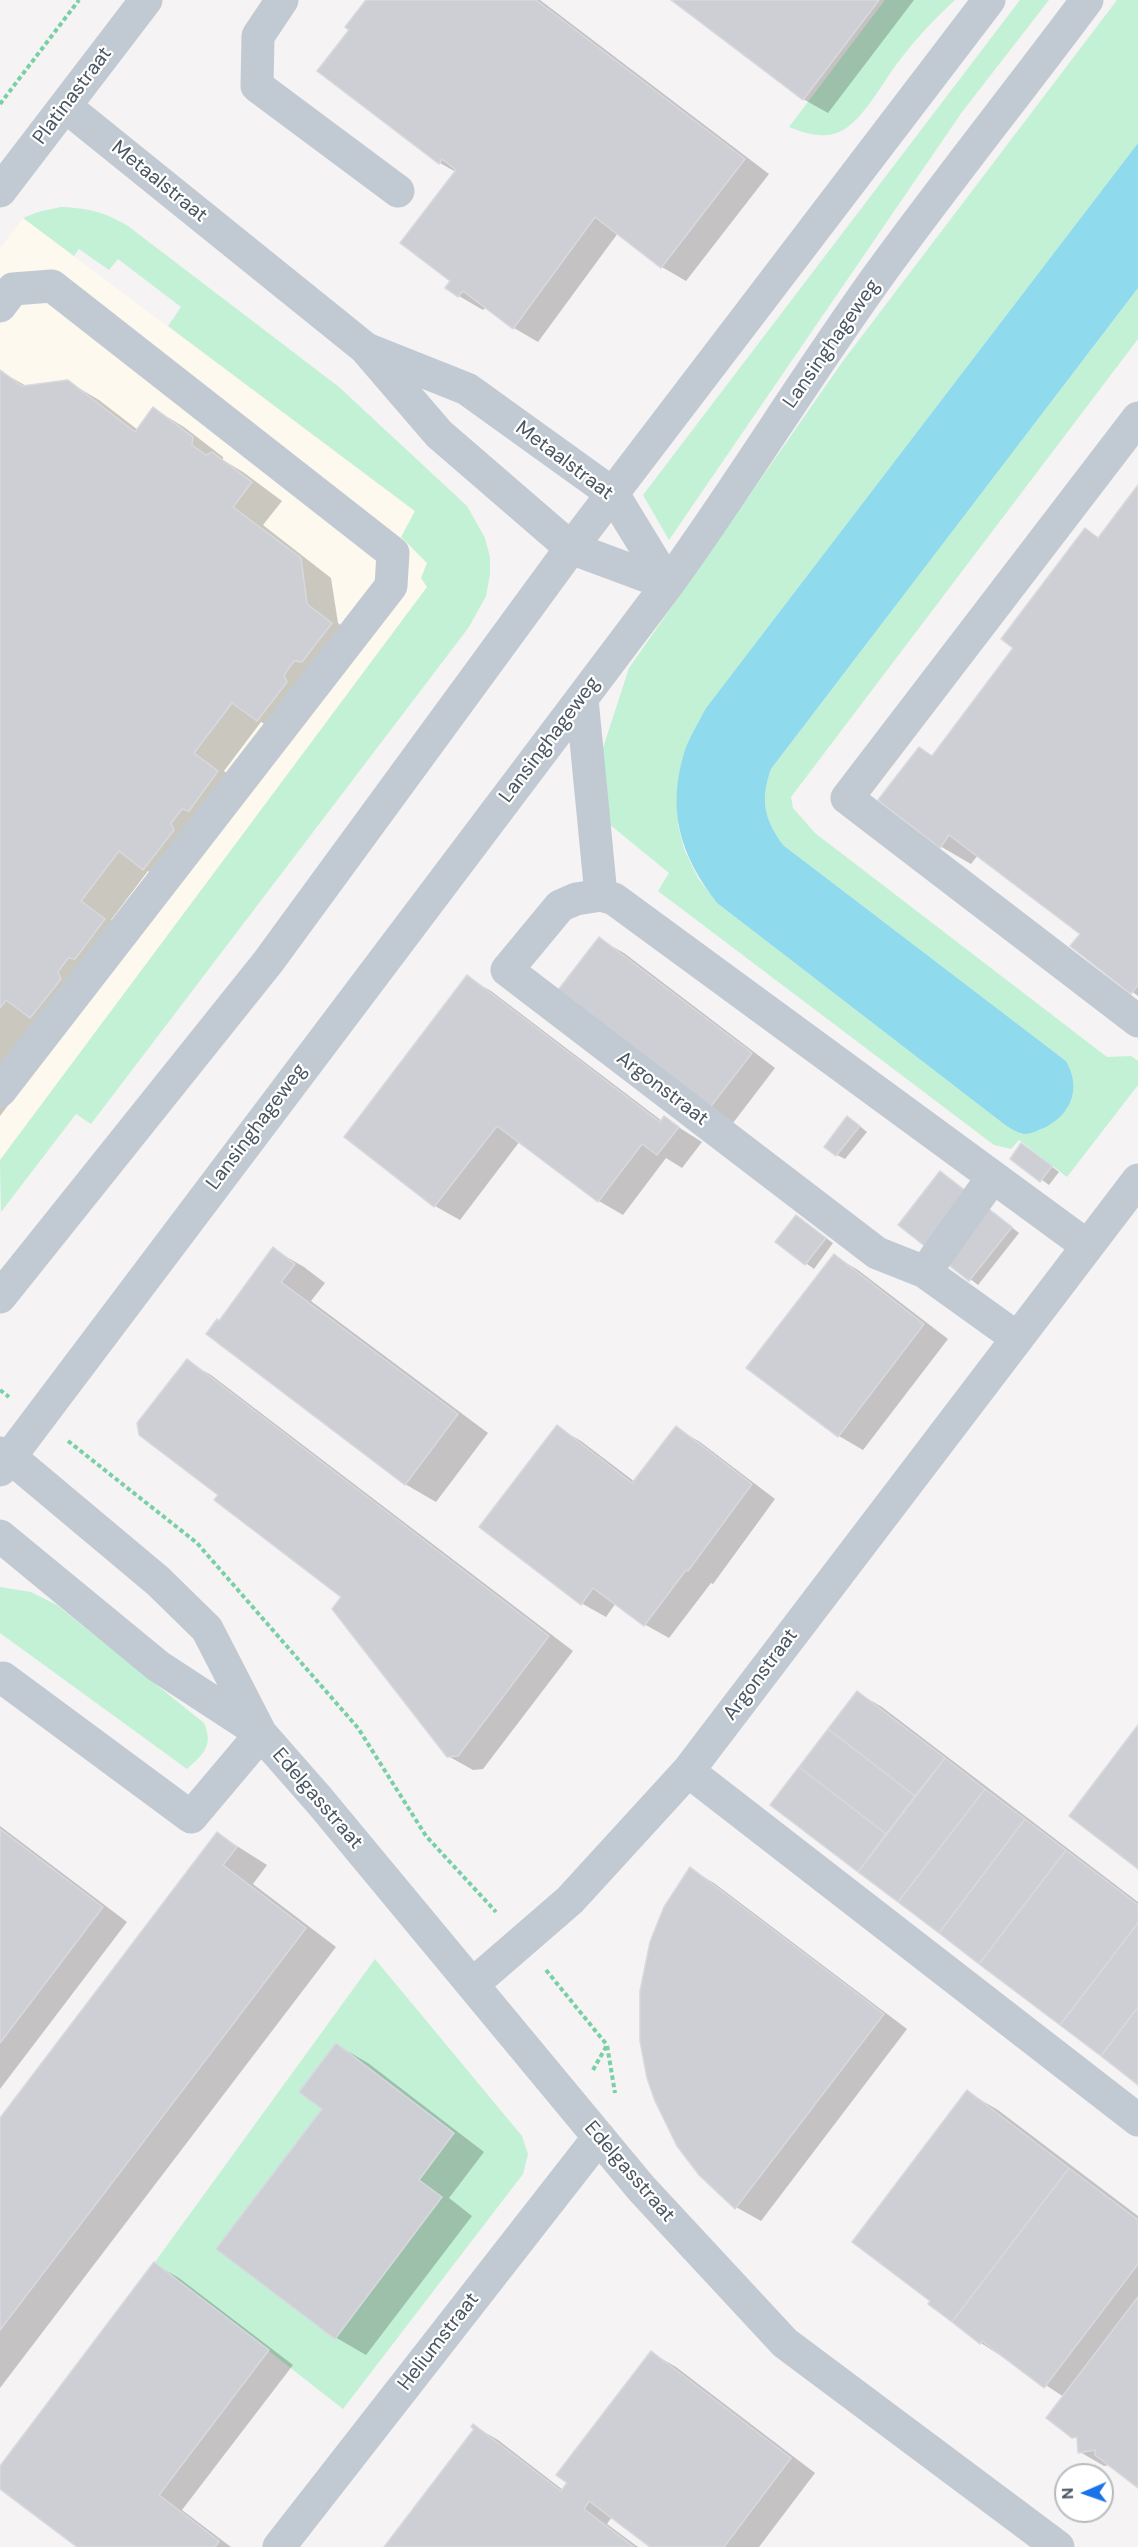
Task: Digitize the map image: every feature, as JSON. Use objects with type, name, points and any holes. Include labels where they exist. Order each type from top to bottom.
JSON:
[{"type":"street","name":"Platinastraat","points":[[0,191],[146,0]]},
{"type":"street","points":[[282,0],[258,36],[257,86],[398,191]]},
{"type":"street","points":[[0,1297],[268,962],[571,548],[989,0]]},
{"type":"street","name":"Lansinghageweg","points":[[3,1460],[38,1419],[668,584],[712,524],[802,385],[881,272],[1087,0]]},
{"type":"street","name":"Metaalstraat","points":[[65,106],[365,348],[439,434],[571,548],[668,584]]},
{"type":"street","points":[[0,306],[14,289],[52,286],[393,554],[391,586],[0,1091]]},
{"type":"street","name":"Metaalstraat","points":[[365,348],[467,389],[613,494],[668,584]]},
{"type":"street","points":[[1138,418],[847,798],[1138,1021]]},
{"type":"street","points":[[582,699],[601,895],[614,899],[1086,1245]]},
{"type":"street","name":"Argonstraat","points":[[601,895],[576,899],[560,906],[507,970],[878,1253],[925,1272],[1017,1338]]},
{"type":"street","points":[[925,1272],[992,1178]]},
{"type":"street","name":"Argonstraat","points":[[473,1984],[521,1940],[570,1900],[688,1771],[1136,1182]]},
{"type":"street","name":"Edelgasstraat","points":[[3,1460],[158,1581],[207,1629],[261,1734],[327,1809],[641,2188],[785,2343],[1058,2547]]},
{"type":"street","name":"Edelgasstraat","points":[[0,1536],[158,1666],[261,1734]]},
{"type":"street","points":[[3,1678],[191,1817],[261,1734]]},
{"type":"street","points":[[688,1771],[1138,2120]]},
{"type":"street","name":"Heliumstraat","points":[[279,2547],[599,2138]]},
{"type":"path","points":[[0,104],[79,0]]},
{"type":"path","points":[[0,1390],[88,1456],[196,1544],[358,1728],[426,1836],[521,1940],[607,2045]]},
{"type":"shaded area","points":[[23,218],[415,512],[428,563],[421,578],[427,587],[0,1160],[0,248]]},
{"type":"green space","points":[[885,0],[955,0],[909,48],[865,110],[850,125],[830,135],[809,134],[789,127]]},
{"type":"green space","points":[[1020,0],[1049,0],[962,112],[669,540],[643,495]]},
{"type":"green space","points":[[1117,0],[1138,0],[1138,143],[706,708],[678,825],[684,849],[698,878],[717,903],[996,1118],[1021,1134],[1061,1116],[1071,1102],[1073,1089],[1066,1061],[783,845],[768,818],[765,800],[771,769],[1138,288],[1138,339],[791,797],[793,808],[815,833],[1107,1057],[1131,1056],[1138,1061],[1138,1085],[1067,1177],[1019,1140],[1011,1149],[994,1145],[658,891],[669,873],[609,824],[600,757],[629,668],[843,361]]},
{"type":"green space","points":[[61,207],[96,212],[128,226],[339,387],[467,506],[485,538],[490,557],[490,574],[486,596],[469,627],[91,1124],[76,1114],[1,1212],[0,1160],[427,587],[421,578],[427,563],[401,537],[415,511],[168,326],[181,307],[118,259],[109,270],[79,249],[74,256],[23,218]]},
{"type":"green space","points":[[0,1587],[31,1592],[57,1605],[204,1723],[208,1738],[202,1754],[187,1769],[0,1633]]},
{"type":"green space","points":[[375,1959],[522,2136],[528,2154],[523,2174],[343,2409],[155,2262]]},
{"type":"water","points":[[1138,143],[1138,288],[771,769],[766,791],[768,818],[783,845],[1066,1061],[1073,1081],[1072,1098],[1068,1107],[1063,1114],[1046,1127],[1024,1134],[1013,1130],[996,1118],[717,903],[694,867],[680,831],[677,812],[679,772],[685,750],[706,708]]},
{"type":"building","points":[[366,0],[536,0],[745,159],[661,268],[595,217],[513,329],[463,291],[458,297],[445,288],[450,281],[400,243],[456,170],[442,159],[439,164],[317,71],[349,30],[345,27]]},
{"type":"building","points":[[671,0],[879,0],[803,100]]},
{"type":"building","points":[[0,370],[22,386],[68,380],[135,432],[153,407],[193,437],[192,445],[206,455],[212,452],[252,482],[233,507],[301,558],[307,604],[332,623],[302,662],[294,661],[284,675],[287,682],[257,721],[232,703],[194,753],[218,771],[189,811],[182,809],[171,823],[174,830],[143,870],[119,851],[81,901],[105,919],[75,959],[68,958],[58,972],[61,979],[30,1018],[6,1000],[0,1008]]},
{"type":"building","points":[[1138,485],[1138,985],[1131,994],[1070,946],[1080,934],[949,835],[940,848],[878,800],[919,747],[932,756],[1013,648],[1001,639],[1085,528],[1098,538]]},
{"type":"building","points":[[599,937],[752,1053],[708,1110],[555,994]]},
{"type":"building","points":[[467,975],[660,1122],[664,1116],[679,1127],[657,1155],[642,1144],[598,1202],[497,1126],[434,1207],[344,1137]]},
{"type":"building","points":[[847,1116],[860,1126],[836,1156],[824,1147]]},
{"type":"building","points":[[1021,1143],[1052,1166],[1040,1182],[1010,1159]]},
{"type":"building","points":[[940,1171],[1012,1227],[969,1281],[898,1225]]},
{"type":"building","points":[[796,1215],[826,1238],[805,1265],[775,1242]]},
{"type":"building","points":[[273,1247],[295,1264],[281,1282],[458,1414],[405,1485],[206,1334],[217,1319],[219,1321]]},
{"type":"building","points":[[834,1254],[924,1324],[838,1437],[746,1368]]},
{"type":"building","points":[[187,1359],[549,1636],[458,1756],[447,1757],[332,1609],[341,1597],[214,1500],[218,1495],[139,1435],[137,1423]]},
{"type":"building","points":[[557,1425],[632,1483],[676,1426],[752,1484],[644,1626],[593,1588],[581,1605],[479,1527]]},
{"type":"building","points":[[857,1691],[945,1758],[915,1796],[828,1729]]},
{"type":"building","points":[[1138,1725],[1138,1869],[1069,1816]]},
{"type":"building","points":[[828,1729],[915,1796],[886,1834],[799,1767]]},
{"type":"building","points":[[945,1758],[985,1789],[898,1902],[858,1872]]},
{"type":"building","points":[[799,1767],[886,1834],[858,1872],[770,1805]]},
{"type":"building","points":[[985,1789],[1025,1819],[939,1933],[898,1902]]},
{"type":"building","points":[[1025,1819],[1066,1850],[979,1964],[939,1933]]},
{"type":"building","points":[[0,1829],[103,1907],[0,2043]]},
{"type":"building","points":[[217,1832],[237,1847],[223,1865],[306,1928],[0,2330],[0,2118]]},
{"type":"building","points":[[1066,1850],[1138,1905],[1138,1923],[1060,2025],[979,1964]]},
{"type":"building","points":[[690,1867],[884,2014],[735,2209],[699,2175],[677,2146],[655,2101],[647,2078],[640,2041],[640,1991],[650,1942],[664,1907]]},
{"type":"building","points":[[1138,1923],[1138,2007],[1101,2056],[1060,2025]]},
{"type":"building","points":[[1138,2007],[1138,2085],[1101,2056]]},
{"type":"building","points":[[336,2043],[454,2133],[419,2180],[442,2197],[335,2339],[216,2249],[322,2109],[299,2092]]},
{"type":"building","points":[[967,2090],[1069,2168],[952,2322],[928,2304],[930,2301],[852,2242]]},
{"type":"building","points":[[1069,2168],[1138,2220],[1138,2264],[1044,2388],[982,2341],[980,2344],[952,2322]]},
{"type":"building","points":[[154,2262],[269,2350],[159,2495],[219,2541],[215,2547],[77,2547],[0,2489],[0,2466]]},
{"type":"building","points":[[1138,2297],[1138,2488],[1114,2470],[1114,2463],[1105,2463],[1095,2455],[1095,2450],[1078,2453],[1077,2437],[1072,2438],[1046,2418]]},
{"type":"building","points":[[651,2351],[791,2458],[724,2547],[650,2547],[589,2501],[584,2509],[634,2547],[384,2547],[474,2429],[471,2427],[473,2424],[561,2491],[567,2483],[556,2475]]}]
